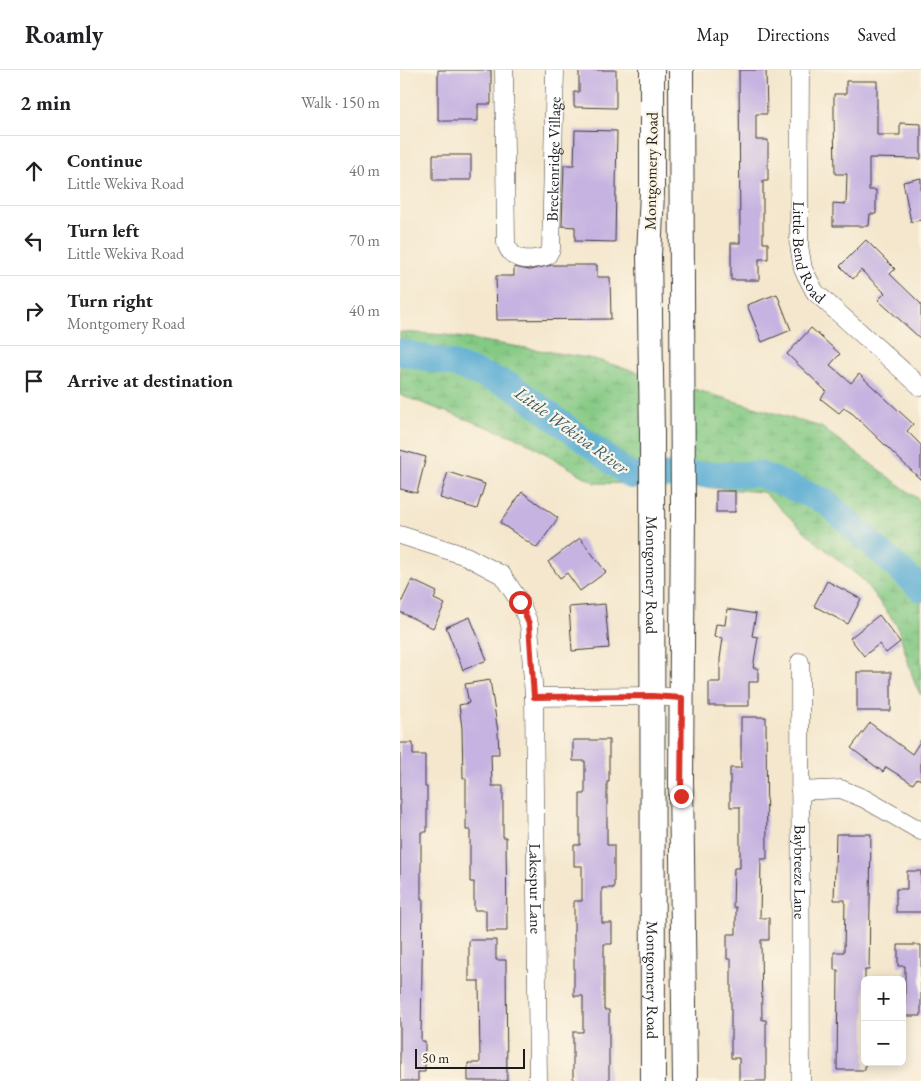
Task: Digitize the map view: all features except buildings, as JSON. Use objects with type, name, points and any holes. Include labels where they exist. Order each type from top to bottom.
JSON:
[{"type":"main road","name":"Montgomery Road","points":[[652,70],[652,193],[649,255],[652,433],[653,1081]]},
{"type":"main road","name":"Montgomery Road","points":[[681,70],[683,432],[681,780],[685,1081]]},
{"type":"street","name":"Breckenridge Village","points":[[504,70],[506,243],[508,252],[514,256],[537,259],[547,256],[552,249],[555,70]]},
{"type":"street","name":"Little Bend Road","points":[[800,70],[799,245],[803,270],[815,292],[921,387]]},
{"type":"street","name":"Lakespur Lane","points":[[400,535],[466,556],[502,575],[520,602],[529,624],[534,697],[538,1081]]},
{"type":"street","name":"Baybreeze Lane","points":[[800,662],[801,1081]]},
{"type":"street","points":[[534,697],[652,696],[682,698]]},
{"type":"street","points":[[800,791],[841,789],[865,799],[921,831]]},
{"type":"green space","points":[[400,332],[445,335],[594,359],[644,374],[644,484],[595,483],[523,440],[400,395]]},
{"type":"green space","points":[[690,388],[821,427],[921,501],[921,695],[915,684],[897,625],[862,579],[815,541],[763,492],[690,486]]},
{"type":"waterway","name":"Little Wekiva River","points":[[400,352],[453,364],[512,386],[631,476],[759,474],[826,502],[921,589]]},
{"type":"route","points":[[520,602],[529,624],[534,697],[652,696],[682,698],[681,796]]}]
